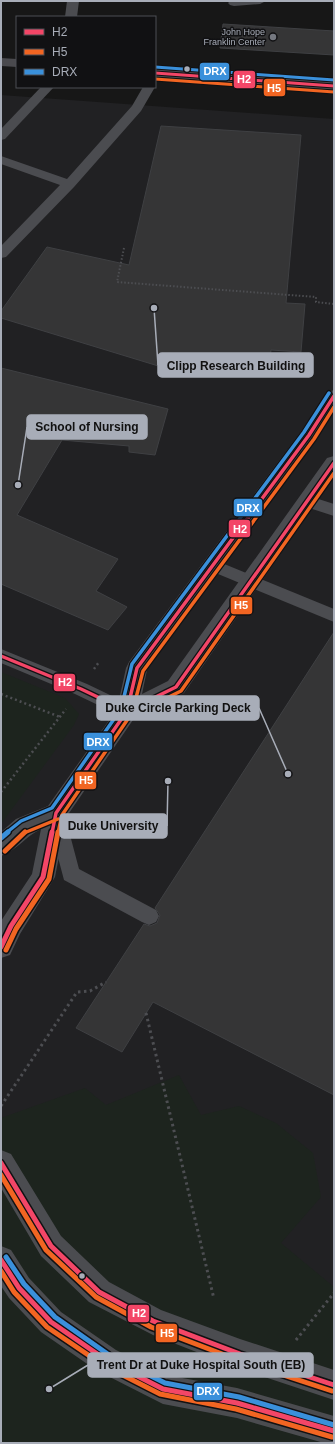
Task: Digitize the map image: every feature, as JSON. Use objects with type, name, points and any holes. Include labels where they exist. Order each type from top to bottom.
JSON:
[{"type":"main road","points":[[1,62],[16,63]]},
{"type":"main road","points":[[156,73],[334,86]]},
{"type":"street","points":[[1,947],[11,926],[42,877],[56,813],[127,711],[137,668],[309,435],[334,396]]},
{"type":"street","points":[[127,711],[176,687],[250,580],[334,463]]},
{"type":"street","points":[[1,846],[24,826],[56,813]]},
{"type":"street","points":[[1,1163],[51,1246],[99,1292],[153,1321],[240,1354],[334,1385]]},
{"type":"street","points":[[1,1260],[19,1288],[51,1322],[106,1360],[163,1389],[237,1403],[334,1431]]},
{"type":"lane","points":[[71,16],[73,1]]},
{"type":"lane","points":[[234,3],[260,1]]},
{"type":"lane","points":[[1,136],[47,88]]},
{"type":"lane","points":[[1,254],[69,184],[137,108],[148,88]]},
{"type":"lane","points":[[1,160],[69,184]]},
{"type":"lane","points":[[306,501],[334,510]]},
{"type":"lane","points":[[212,565],[334,616]]},
{"type":"lane","points":[[1,656],[82,689],[127,711]]},
{"type":"lane","points":[[56,813],[71,874],[149,916]]},
{"type":"path","points":[[124,248],[117,282],[316,297],[316,302],[334,304]]},
{"type":"path","points":[[1,792],[82,689],[99,662]]},
{"type":"path","points":[[1,694],[60,717]]},
{"type":"path","points":[[1,1106],[77,992],[90,991],[106,982]]},
{"type":"path","points":[[146,1013],[214,1299]]},
{"type":"path","points":[[291,1346],[334,1293]]},
{"type":"shaded area","points":[[1,95],[334,119],[334,1443],[1,1443]]},
{"type":"shaded area","points":[[1,672],[65,698],[79,714],[74,725],[1,824]]},
{"type":"shaded area","points":[[179,1075],[201,1115],[239,1106],[276,1123],[313,1153],[321,1197],[281,1243],[334,1287],[334,1443],[1,1443],[1,1118],[85,1088],[106,1105]]},
{"type":"building","name":"John Hope Franklin Center","points":[[223,24],[334,31],[334,55],[220,48]]},
{"type":"building","points":[[161,126],[301,135],[286,303],[305,304],[301,352],[271,350],[269,368],[181,362],[178,372],[1,318],[1,311],[47,247],[129,265]]},
{"type":"building","points":[[1,368],[168,409],[155,455],[129,452],[129,446],[62,440],[17,515],[118,559],[96,591],[127,607],[108,630],[1,584]]},
{"type":"building","points":[[334,632],[334,1095],[153,1002],[122,1052],[76,1028],[144,924],[150,926],[157,923],[160,915],[155,908]]},
{"type":"transit line","name":"DRX","points":[[156,67],[334,80]]},
{"type":"transit line","name":"H2","points":[[156,73],[334,86]]},
{"type":"transit line","name":"H5","points":[[156,79],[334,92]]},
{"type":"transit line","name":"DRX","points":[[1,838],[21,821],[52,808],[121,709],[132,664],[304,432],[329,393]]},
{"type":"transit line","name":"H2","points":[[1,947],[11,926],[43,877],[56,813],[127,711],[137,668],[309,435],[334,396]]},
{"type":"transit line","name":"H5","points":[[6,950],[16,929],[49,879],[62,815],[132,713],[143,671],[314,439],[334,407]]},
{"type":"transit line","name":"H2","points":[[127,711],[176,687],[334,463]]},
{"type":"transit line","name":"H5","points":[[130,716],[181,691],[334,473]]},
{"type":"transit line","name":"H2","points":[[1,656],[81,689],[127,711]]},
{"type":"transit line","name":"H5","points":[[5,851],[27,831],[58,819]]},
{"type":"transit line","name":"H2","points":[[1,1163],[51,1246],[99,1292],[153,1321],[240,1354],[334,1385]]},
{"type":"transit line","name":"H5","points":[[1,1175],[46,1250],[96,1297],[151,1327],[238,1360],[332,1391]]},
{"type":"transit line","name":"DRX","points":[[6,1257],[24,1284],[55,1317],[109,1355],[165,1383],[239,1397],[334,1425]]},
{"type":"transit line","name":"H2","points":[[1,1260],[19,1288],[51,1322],[106,1360],[163,1389],[237,1403],[334,1431]]},
{"type":"transit line","name":"H5","points":[[1,1271],[14,1292],[47,1327],[103,1365],[160,1394],[236,1409],[332,1437]]},
{"type":"place","name":"John Hope Franklin Center","points":[[273,37]]},
{"type":"place","name":"Clipp Research Building","points":[[154,308]]},
{"type":"place","name":"School of Nursing","points":[[18,485]]},
{"type":"place","name":"Duke Circle Parking Deck","points":[[288,774]]},
{"type":"place","name":"Duke University","points":[[168,781]]},
{"type":"place","name":"Trent Dr at Duke Hospital South (EB)","points":[[49,1389]]}]
